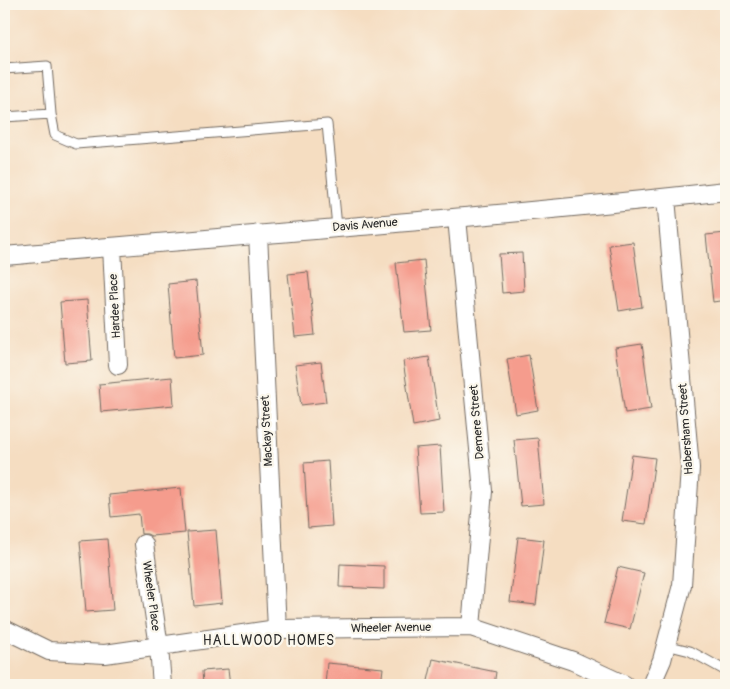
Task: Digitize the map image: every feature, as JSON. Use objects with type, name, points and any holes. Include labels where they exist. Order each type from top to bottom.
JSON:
[{"type":"street","name":"Davis Avenue","points":[[4,256],[457,218],[726,191]]},
{"type":"street","name":"Habersham Street","points":[[651,685],[662,660],[682,585],[690,468],[666,198]]},
{"type":"street","name":"Demere Street","points":[[457,218],[483,491],[471,627]]},
{"type":"street","name":"Mackay Street","points":[[258,234],[277,629]]},
{"type":"street","name":"Hardee Place","points":[[112,247],[118,365]]},
{"type":"street","name":"Wheeler Place","points":[[144,544],[162,685]]},
{"type":"street","name":"Wheeler Avenue","points":[[4,629],[49,651],[105,654],[277,629],[471,627],[573,661],[625,685]]},
{"type":"lane","points":[[4,69],[47,66],[54,135],[76,144],[327,124],[337,227]]},
{"type":"lane","points":[[4,117],[51,114]]},
{"type":"lane","points":[[666,644],[690,651],[726,671]]},
{"type":"building","points":[[726,233],[726,300],[713,302],[706,235]]},
{"type":"building","points":[[633,242],[642,307],[619,311],[609,245]]},
{"type":"building","points":[[522,253],[524,291],[502,293],[499,254]]},
{"type":"building","points":[[424,260],[431,330],[404,332],[396,263]]},
{"type":"building","points":[[308,272],[315,335],[295,337],[288,274]]},
{"type":"building","points":[[196,281],[203,355],[174,358],[168,284]]},
{"type":"building","points":[[87,300],[92,361],[65,363],[60,302]]},
{"type":"building","points":[[642,344],[651,409],[625,413],[615,348]]},
{"type":"building","points":[[529,355],[538,410],[516,414],[507,359]]},
{"type":"building","points":[[429,357],[439,421],[413,426],[403,361]]},
{"type":"building","points":[[321,362],[326,402],[301,405],[295,365]]},
{"type":"building","points":[[172,377],[174,405],[101,412],[99,384]]},
{"type":"building","points":[[538,438],[544,504],[521,506],[514,440]]},
{"type":"building","points":[[440,446],[444,512],[420,513],[415,448]]},
{"type":"building","points":[[632,455],[655,458],[646,524],[622,521]]},
{"type":"building","points":[[328,461],[332,526],[308,528],[304,463]]},
{"type":"building","points":[[181,488],[185,533],[151,536],[141,534],[139,514],[111,517],[109,495]]},
{"type":"building","points":[[216,530],[222,603],[194,606],[187,532]]},
{"type":"building","points":[[518,537],[544,540],[536,605],[510,602]]},
{"type":"building","points":[[107,539],[113,610],[86,612],[80,541]]},
{"type":"building","points":[[340,564],[384,566],[384,589],[339,587]]},
{"type":"building","points":[[618,567],[644,573],[630,629],[604,623]]},
{"type":"building","points":[[433,659],[496,672],[494,685],[427,685]]},
{"type":"building","points":[[327,663],[383,668],[381,685],[325,685]]},
{"type":"building","points":[[228,669],[230,685],[203,685],[202,671]]},
{"type":"district","name":"HALLWOOD HOMES","points":[[269,640]]}]
